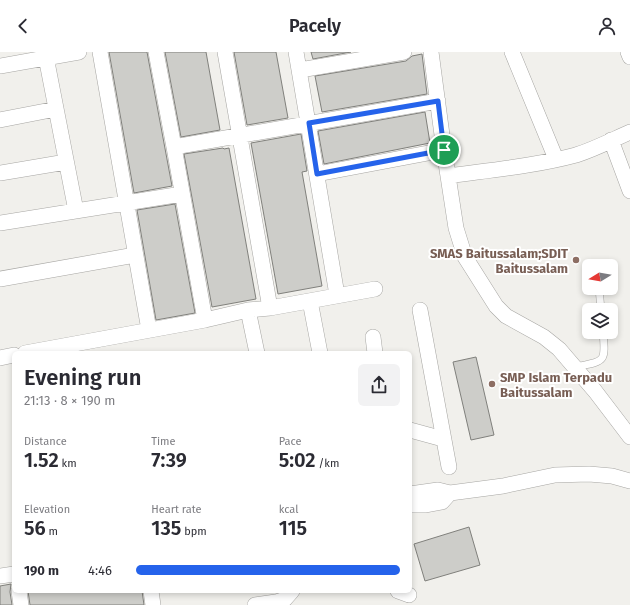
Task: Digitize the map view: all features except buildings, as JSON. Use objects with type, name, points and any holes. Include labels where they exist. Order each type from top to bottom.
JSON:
[{"type":"street","points":[[16,52],[41,58]]},
{"type":"street","points":[[0,66],[79,52]]},
{"type":"street","points":[[100,52],[149,330]]},
{"type":"street","points":[[156,52],[205,320]]},
{"type":"street","points":[[225,52],[270,308]]},
{"type":"street","points":[[296,52],[337,296]]},
{"type":"street","points":[[300,70],[404,52]]},
{"type":"street","points":[[431,52],[456,228],[465,257],[496,306],[506,316],[544,337],[559,349],[630,438]]},
{"type":"street","points":[[512,52],[556,159]]},
{"type":"street","points":[[628,52],[630,57]]},
{"type":"street","points":[[41,58],[56,109],[76,211]]},
{"type":"street","points":[[174,147],[438,101]]},
{"type":"street","points":[[0,120],[56,109]]},
{"type":"street","points":[[448,176],[539,163],[576,155],[630,132]]},
{"type":"street","points":[[611,140],[630,191]]},
{"type":"street","points":[[317,174],[444,150]]},
{"type":"street","points":[[0,173],[66,162]]},
{"type":"street","points":[[0,223],[182,194]]},
{"type":"street","points":[[0,279],[135,255]]},
{"type":"street","points":[[36,351],[205,320],[248,310],[270,308],[375,289]]},
{"type":"street","points":[[310,301],[320,351]]},
{"type":"street","points":[[248,310],[257,351]]},
{"type":"street","points":[[420,310],[449,467]]},
{"type":"street","points":[[373,336],[375,351]]},
{"type":"street","points":[[0,358],[12,355]]},
{"type":"street","points":[[412,431],[443,439]]},
{"type":"street","points":[[412,494],[427,493],[438,490],[450,493],[503,486],[556,475],[589,474],[612,476],[630,481]]},
{"type":"street","points":[[412,505],[426,505],[442,502],[450,493]]},
{"type":"street","points":[[0,576],[12,574]]},
{"type":"street","points":[[19,593],[21,605]]},
{"type":"street","points":[[151,593],[153,605]]},
{"type":"street","points":[[259,605],[290,598]]},
{"type":"lane","points":[[574,367],[598,362],[602,359],[605,352],[604,339]]},
{"type":"place","name":"SMAS Baitussalam;SDIT Baitussalam","points":[[576,260]]},
{"type":"place","name":"SMP Islam Terpadu Baitussalam","points":[[492,384]]},
{"type":"route","points":[[438,101],[444,150],[317,174],[309,123],[438,101]]}]
